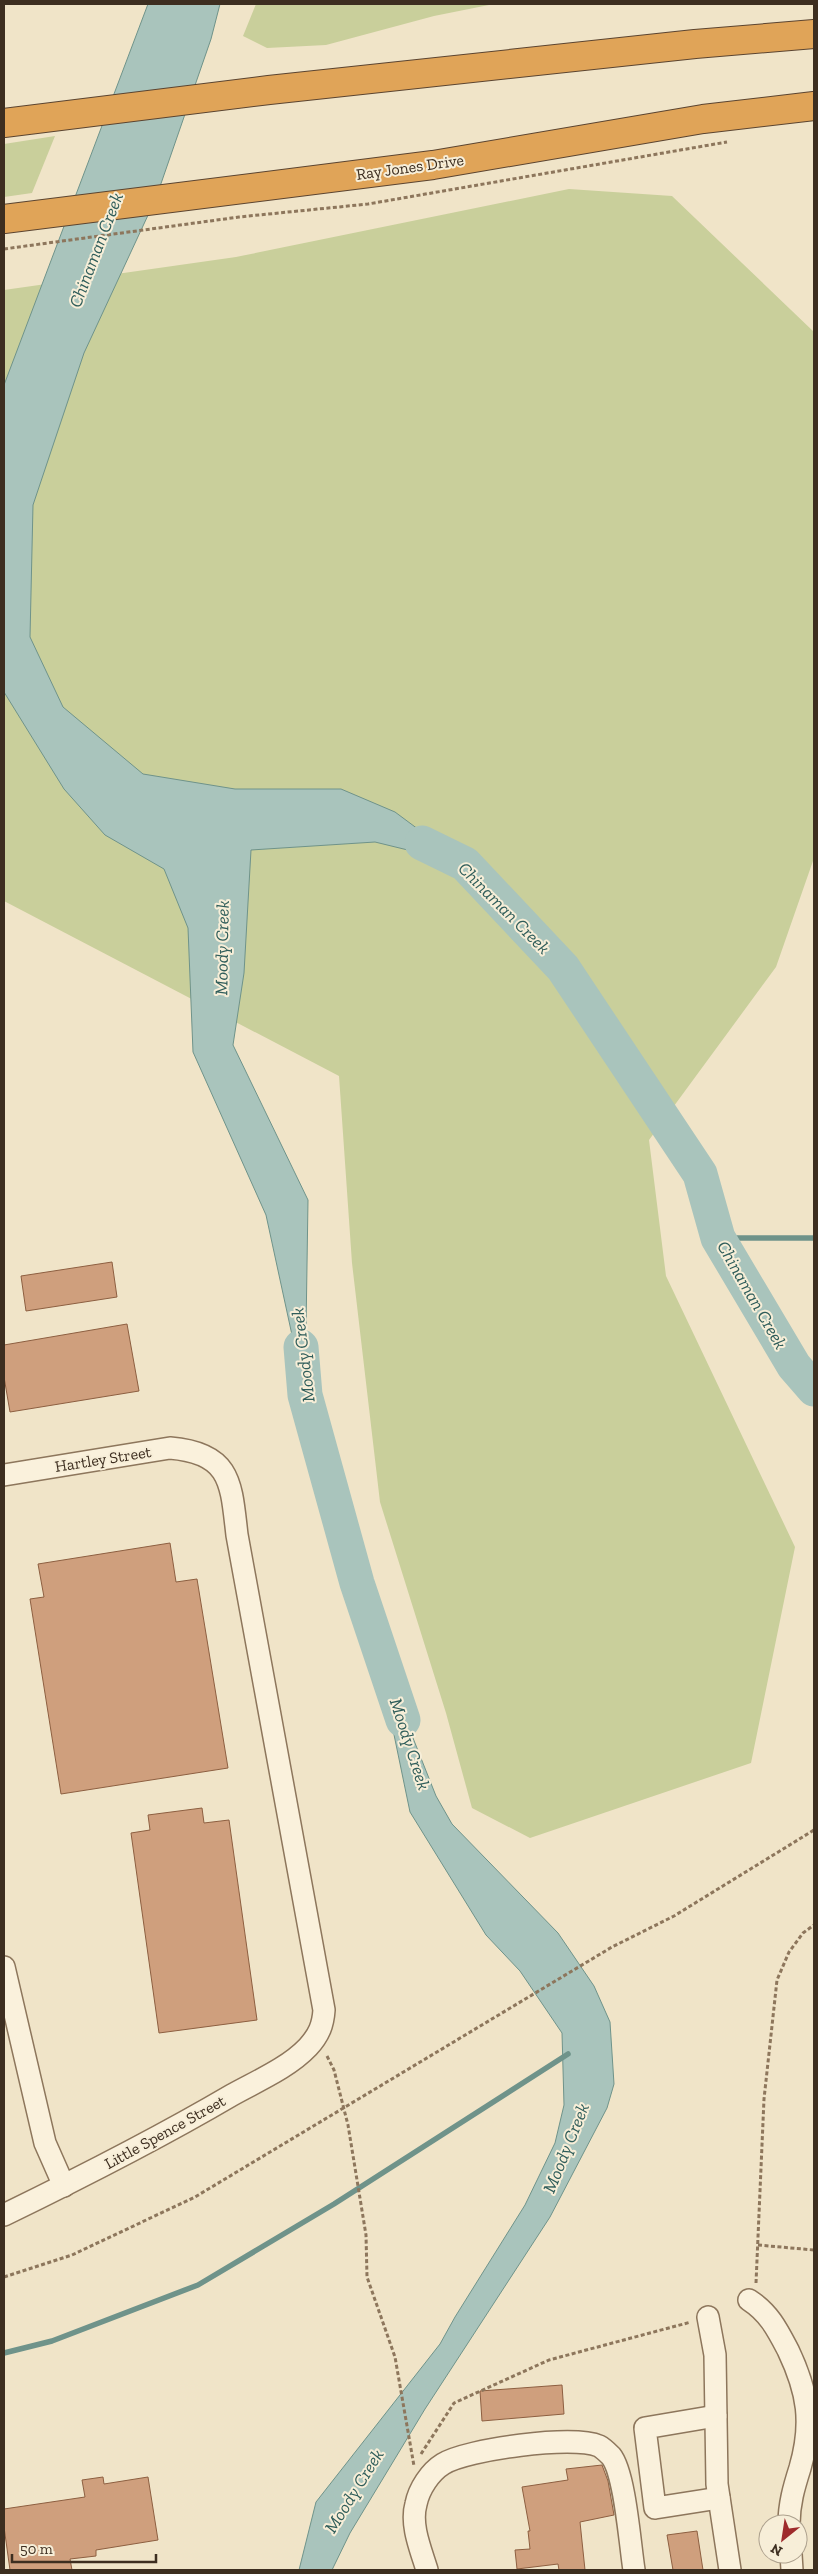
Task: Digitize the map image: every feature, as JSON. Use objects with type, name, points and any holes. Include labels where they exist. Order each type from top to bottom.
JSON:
[{"type":"highway","points":[[4,123],[269,90],[695,44],[814,34]]},
{"type":"highway","name":"Ray Jones Drive","points":[[16,217],[433,165],[703,119],[814,106]]},
{"type":"street","name":"Hartley Street","points":[[4,1475],[170,1448],[185,1449],[202,1455],[217,1465],[230,1483],[237,1535],[324,2010],[323,2025],[315,2039]]},
{"type":"street","points":[[4,1967],[44,2143],[64,2186]]},
{"type":"street","name":"Little Spence Street","points":[[4,2215],[154,2141],[284,2064],[315,2039]]},
{"type":"street","points":[[749,2300],[768,2315],[775,2325],[800,2380],[808,2405],[807,2435],[793,2490],[790,2514]]},
{"type":"street","points":[[708,2317],[715,2355],[719,2498],[730,2570]]},
{"type":"street","points":[[716,2416],[645,2428],[654,2508],[719,2498]]},
{"type":"street","points":[[427,2570],[415,2521],[416,2504],[420,2491],[433,2472],[444,2463],[478,2452],[550,2442],[582,2443],[598,2446],[605,2450],[616,2465],[634,2570]]},
{"type":"path","points":[[4,249],[239,217],[368,204],[733,141]]},
{"type":"path","points":[[4,2277],[72,2255],[195,2197],[612,1947],[674,1916],[814,1830]]},
{"type":"path","points":[[749,2300],[755,2289],[764,2099],[777,1980],[789,1952],[803,1933],[814,1925]]},
{"type":"path","points":[[315,2039],[330,2062],[343,2107],[366,2235],[367,2277],[395,2357],[409,2448],[420,2491]]},
{"type":"path","points":[[758,2245],[814,2250]]},
{"type":"path","points":[[414,2467],[454,2403],[549,2360],[708,2317]]},
{"type":"green space","points":[[256,4],[494,4],[434,16],[326,45],[267,48],[243,36]]},
{"type":"green space","points":[[55,136],[32,193],[4,197],[4,144]]},
{"type":"green space","points":[[569,189],[672,196],[814,332],[814,858],[776,967],[649,1140],[666,1276],[795,1547],[751,1763],[530,1838],[472,1808],[446,1713],[380,1502],[352,1263],[339,1076],[4,901],[4,290],[236,257]]},
{"type":"water","points":[[148,4],[220,4],[211,39],[156,198],[84,353],[33,505],[30,637],[63,707],[143,774],[235,789],[341,789],[395,812],[465,864],[375,842],[251,850],[244,973],[233,1045],[308,1200],[305,1395],[266,1215],[193,1052],[188,928],[164,869],[105,835],[64,789],[4,692],[4,385]]},
{"type":"water","points":[[388,1675],[436,1796],[452,1824],[558,1933],[594,1986],[610,2022],[614,2084],[607,2108],[550,2217],[425,2409],[350,2533],[332,2570],[299,2570],[316,2502],[440,2344],[525,2205],[555,2143],[564,2105],[562,2033],[520,1971],[486,1935],[410,1812],[386,1696]]},
{"type":"building","points":[[112,1262],[117,1297],[26,1311],[21,1276]]},
{"type":"building","points":[[127,1324],[139,1391],[10,1412],[4,1377],[4,1345]]},
{"type":"building","points":[[170,1543],[176,1582],[197,1579],[228,1768],[61,1794],[30,1599],[44,1597],[38,1564]]},
{"type":"building","points":[[202,1808],[204,1823],[229,1820],[257,2020],[159,2033],[131,1833],[150,1830],[148,1815]]},
{"type":"building","points":[[562,2385],[564,2414],[482,2421],[480,2391]]},
{"type":"building","points":[[602,2465],[608,2481],[614,2515],[580,2522],[585,2570],[559,2570],[558,2564],[517,2569],[515,2550],[530,2549],[528,2531],[530,2531],[522,2487],[568,2480],[566,2469]]},
{"type":"building","points":[[103,2477],[104,2484],[148,2477],[158,2540],[96,2550],[96,2556],[70,2559],[72,2570],[10,2570],[4,2527],[4,2509],[85,2497],[82,2480]]},
{"type":"building","points":[[697,2531],[703,2570],[673,2570],[667,2535]]},
{"type":"waterway","name":"Chinaman Creek","points":[[422,843],[465,864],[563,968],[700,1174],[718,1238],[794,1366],[814,1389]]},
{"type":"waterway","points":[[718,1238],[814,1238]]},
{"type":"waterway","name":"Moody Creek","points":[[301,1347],[305,1395],[357,1583],[403,1720]]},
{"type":"waterway","points":[[4,2353],[52,2341],[198,2285],[334,2204],[568,2054]]}]
